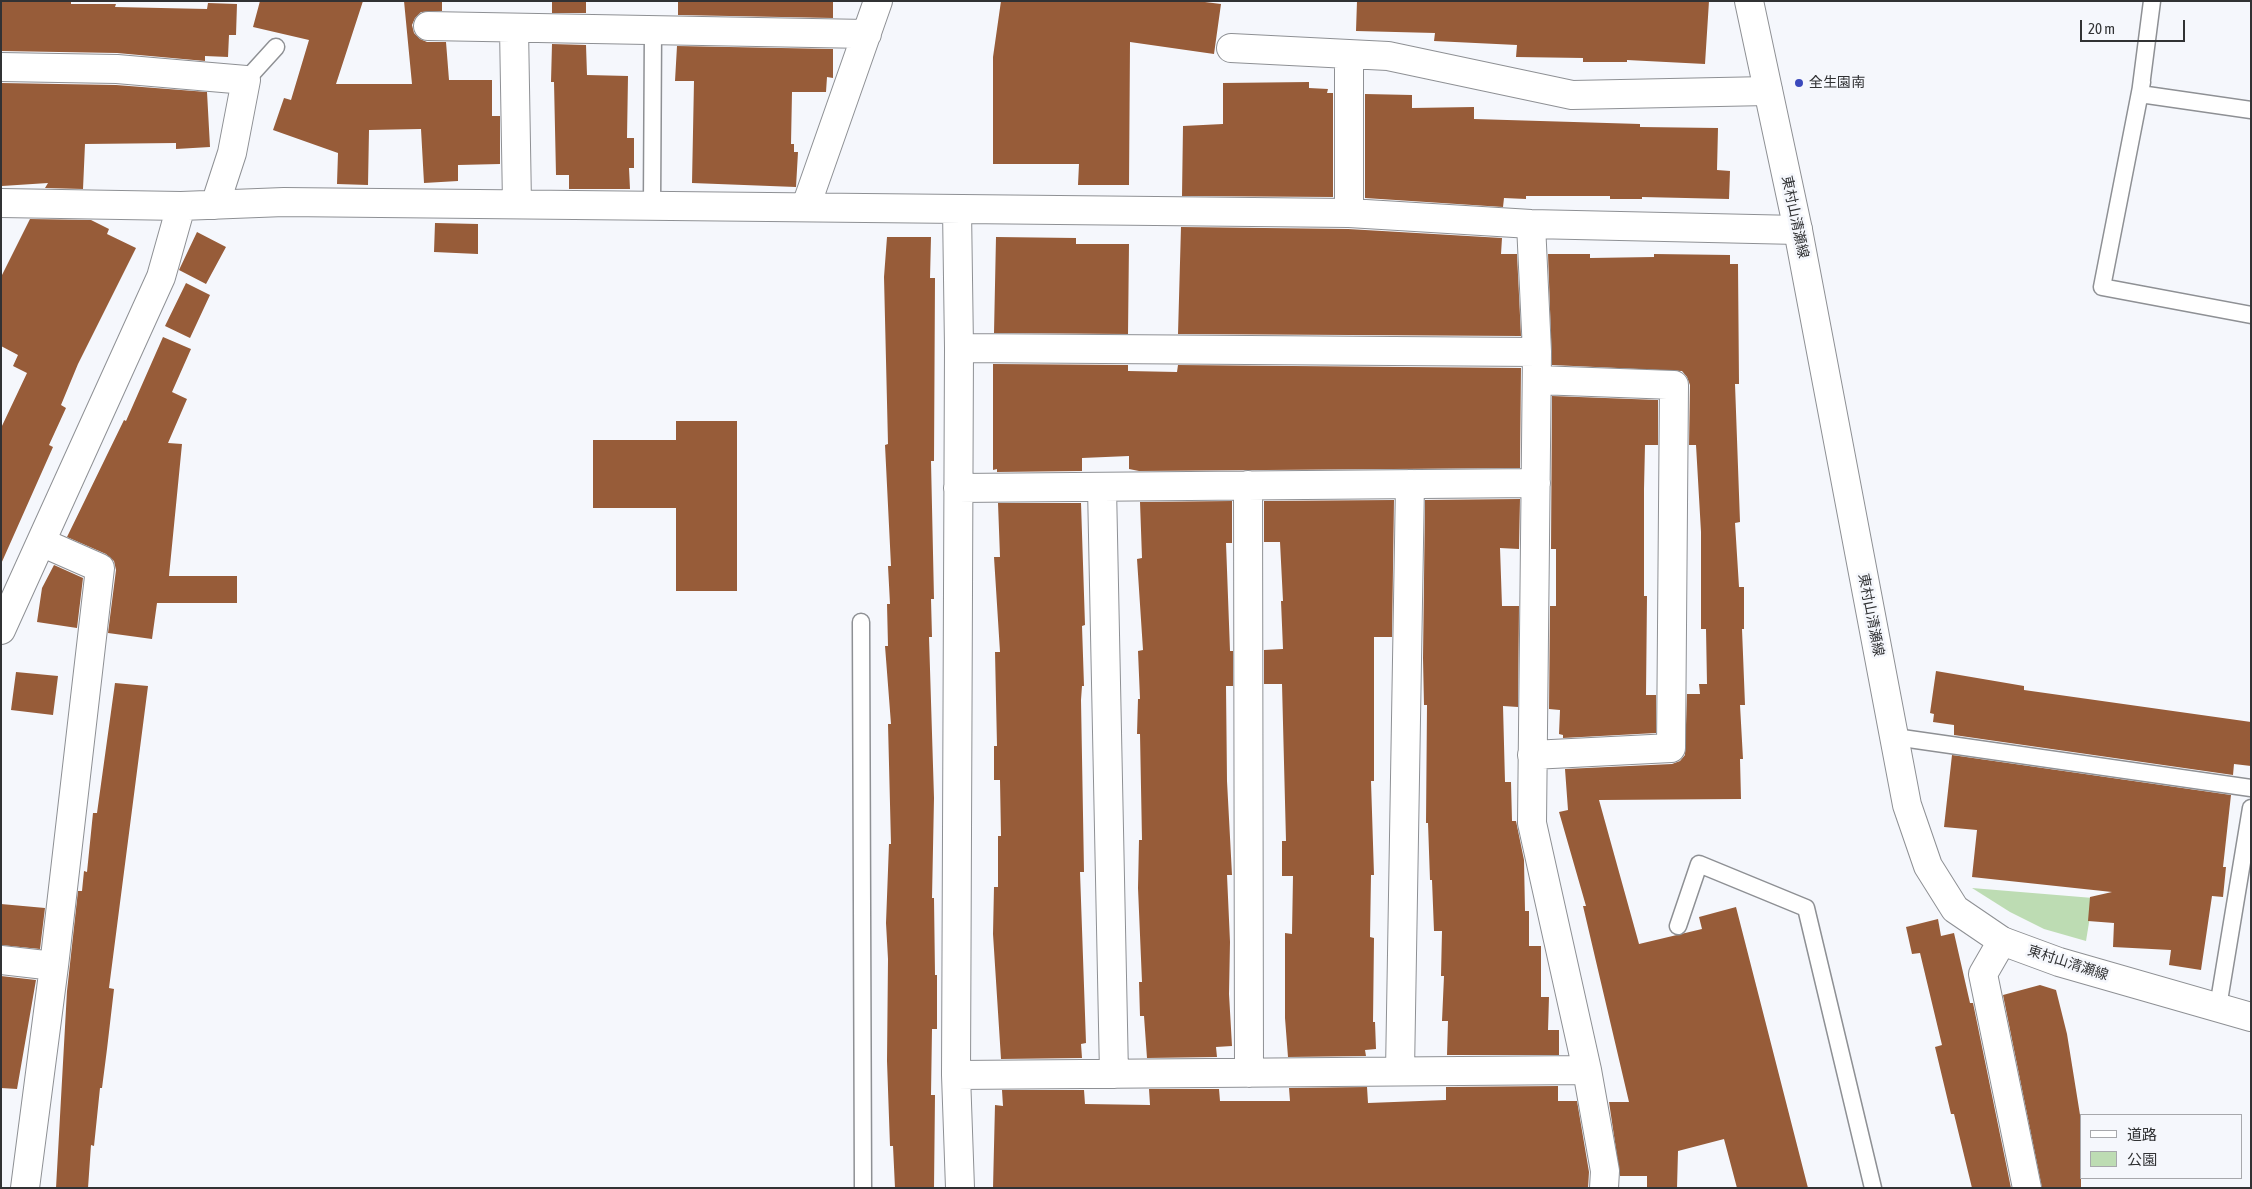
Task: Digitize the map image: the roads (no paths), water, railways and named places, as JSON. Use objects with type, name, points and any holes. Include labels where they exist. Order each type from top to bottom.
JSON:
[{"type":"street","points":[[806,206],[878,1]]},
{"type":"street","name":"東村山清瀬線","points":[[1749,1],[1798,230],[1907,805],[1928,866],[1955,909],[2002,941],[2059,962],[2251,1017]]},
{"type":"street","points":[[428,26],[867,34]]},
{"type":"street","points":[[514,28],[517,204]]},
{"type":"street","points":[[1230,48],[1388,56],[1572,95],[1768,91]]},
{"type":"street","points":[[1348,54],[1349,213]]},
{"type":"street","points":[[1,67],[117,69],[246,80],[232,153],[216,205]]},
{"type":"street","points":[[1,203],[181,206],[284,202],[1349,213],[1531,224],[1798,230]]},
{"type":"street","points":[[1,630],[161,277],[181,206]]},
{"type":"street","points":[[957,209],[959,348],[956,1075],[960,1188]]},
{"type":"street","points":[[1531,224],[1537,352],[1532,823],[1587,1070],[1605,1171],[1604,1188]]},
{"type":"street","points":[[959,348],[1537,352]]},
{"type":"street","points":[[1532,755],[1670,748],[1671,708],[1674,386],[1537,380]]},
{"type":"street","points":[[958,488],[1536,483]]},
{"type":"street","points":[[1400,1071],[1410,484]]},
{"type":"street","points":[[1248,486],[1249,1073]]},
{"type":"street","points":[[1102,487],[1114,1074]]},
{"type":"street","points":[[25,1188],[54,966],[100,568],[41,542]]},
{"type":"street","points":[[2002,941],[1983,974],[2027,1188]]},
{"type":"street","points":[[1,960],[54,966]]},
{"type":"street","points":[[956,1075],[1587,1070]]},
{"type":"lane","points":[[2152,1],[2140,94],[2251,110]]},
{"type":"lane","points":[[652,205],[653,30]]},
{"type":"lane","points":[[246,80],[276,47]]},
{"type":"lane","points":[[2142,82],[2102,287],[2251,315]]},
{"type":"lane","points":[[861,622],[863,1188]]},
{"type":"lane","points":[[1895,737],[2251,788]]},
{"type":"lane","points":[[2218,1007],[2251,808]]},
{"type":"lane","points":[[1678,926],[1699,864],[1806,908],[1873,1188]]},
{"type":"place","name":"全生園南","points":[[1799,83]]}]
